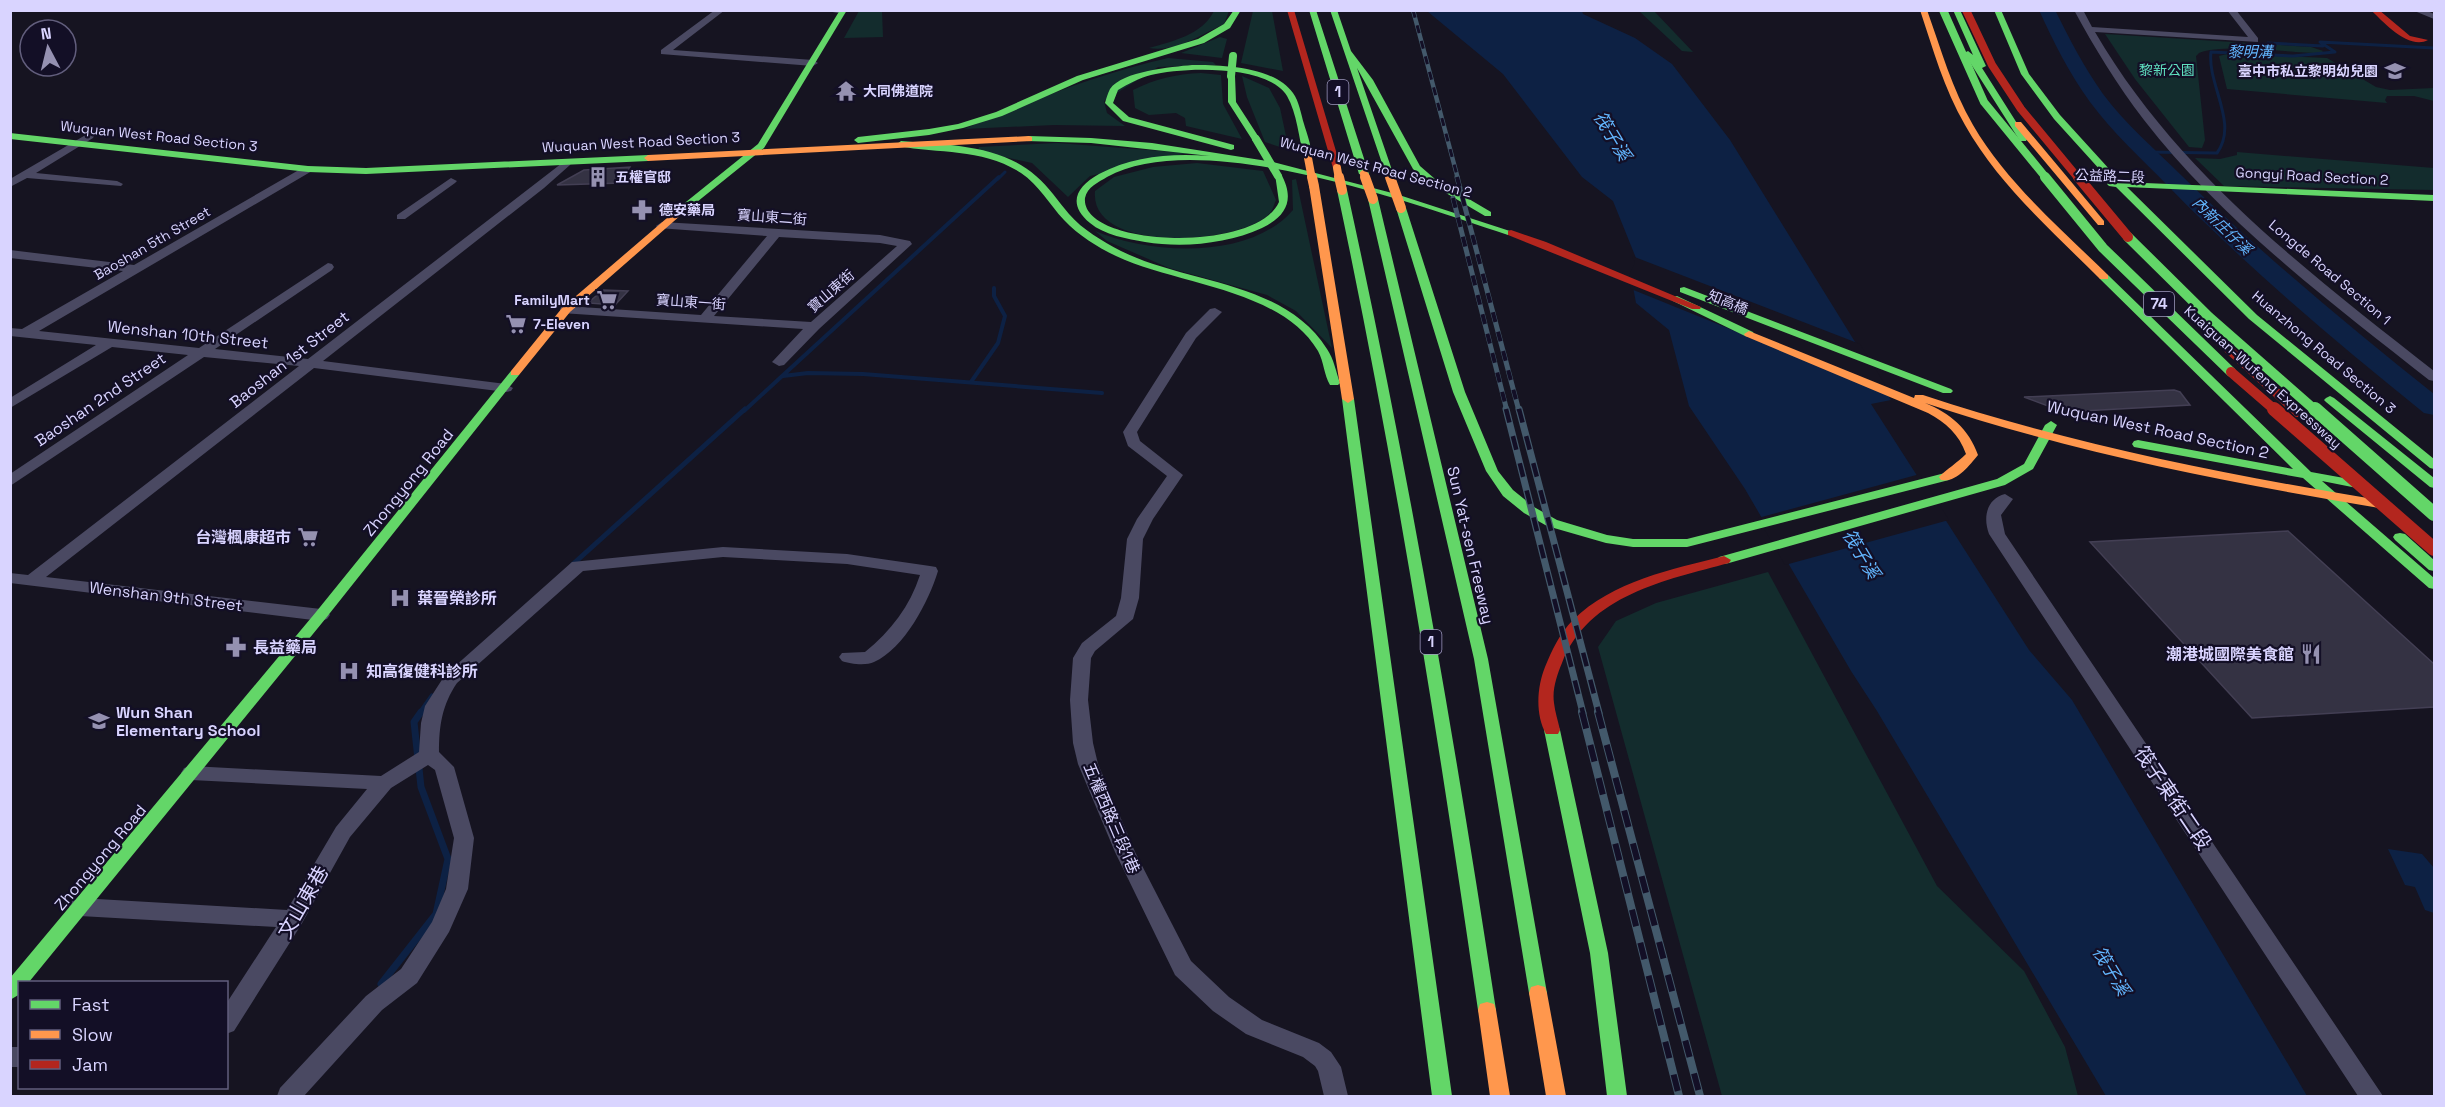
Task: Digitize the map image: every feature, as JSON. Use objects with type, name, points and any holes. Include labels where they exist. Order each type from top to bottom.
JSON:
[{"type":"main road","points":[[858,140],[929,132],[960,126],[999,114],[1080,78],[1201,41],[1227,26],[1238,10]]},
{"type":"main road","points":[[1244,10],[1234,46],[1231,76],[1232,102],[1255,146],[1275,170],[1286,190],[1284,205],[1276,216],[1252,230],[1215,239],[1158,240],[1119,233],[1092,220],[1081,203],[1083,192],[1097,177],[1146,160],[1193,158],[1275,170]]},
{"type":"main road","name":"1","points":[[1290,10],[1337,168],[1373,321],[1432,644],[1500,1096]]},
{"type":"main road","name":"Sun Yat-sen Freeway","points":[[1312,10],[1373,199],[1481,659],[1556,1096]]},
{"type":"main road","points":[[1333,10],[1350,53],[1369,118],[1401,208],[1459,392],[1492,471],[1506,492],[1530,510],[1545,519],[1579,532],[1615,541],[1652,545],[1687,543],[1747,530],[1940,480],[1968,462],[1972,455],[1965,434],[1948,419],[1915,402],[1756,337],[1677,299]]},
{"type":"main road","points":[[1923,10],[1960,105],[1978,140],[2015,185],[2140,316],[2309,477],[2434,585]]},
{"type":"main road","name":"Kuaiguan-Wufeng Expressway","points":[[1943,10],[1984,102],[2103,248],[2169,315],[2434,549]]},
{"type":"main road","points":[[1950,10],[1978,72],[2013,126],[2066,187]]},
{"type":"main road","points":[[1956,10],[1981,63],[2020,127],[2117,251],[2181,316],[2380,488],[2396,506],[2434,539]]},
{"type":"main road","name":"Kuaiguan-Wufeng Expressway","points":[[1966,10],[1992,65],[2021,109],[2141,252],[2209,317],[2393,480],[2434,512]]},
{"type":"main road","name":"Huanzhong Road Section 3","points":[[1997,10],[2025,74],[2057,117],[2253,317],[2434,465]]},
{"type":"main road","points":[[2374,10],[2408,38],[2424,40],[2389,10]]},
{"type":"main road","name":"Zhongyong Road","points":[[19,981],[321,615],[506,388],[566,310],[662,226],[756,149],[813,63],[843,11]]},
{"type":"main road","points":[[1350,53],[1369,80],[1416,167],[1432,181],[1488,214]]},
{"type":"main road","points":[[1255,146],[1126,119],[1114,112],[1109,103],[1110,94],[1127,80],[1161,70],[1204,67],[1256,74],[1288,88],[1291,93],[1314,186],[1340,333],[1442,1096]]},
{"type":"main road","points":[[1984,102],[1988,130],[2006,158],[2062,223],[2139,301],[2243,398],[2334,481],[2434,567]]},
{"type":"main road","points":[[2021,109],[2048,127],[2136,224]]},
{"type":"main road","name":"Wuquan West Road Section 3","points":[[10,129],[323,160],[386,162],[1080,138],[1181,148],[1275,170]]},
{"type":"main road","name":"Wuquan West Road Section 3","points":[[10,136],[308,169],[366,171],[566,163],[858,140],[1011,133],[1093,133],[1255,146]]},
{"type":"main road","points":[[901,144],[969,151],[998,159],[1021,169],[1037,182],[1067,219],[1089,238],[1134,261],[1269,304],[1293,320],[1321,346],[1354,438]]},
{"type":"main road","name":"Wuquan West Road Section 2","points":[[1255,146],[1488,214],[1549,242]]},
{"type":"main road","name":"Wuquan West Road Section 2","points":[[1275,170],[1425,204],[1549,242]]},
{"type":"main road","name":"公益路二段","points":[[2015,185],[2204,192]]},
{"type":"main road","name":"Gongyi Road Section 2","points":[[2204,192],[2434,198]]},
{"type":"main road","name":"Gongyi Road Section 2","points":[[2204,192],[2434,206]]},
{"type":"main road","name":"知高橋","points":[[1549,242],[1677,299],[1901,390]]},
{"type":"main road","name":"知高橋","points":[[1549,242],[1882,368]]},
{"type":"main road","points":[[2229,313],[2279,357]]},
{"type":"main road","name":"Wuquan West Road Section 2","points":[[1882,368],[2051,425],[2162,450],[2309,477],[2434,496]]},
{"type":"main road","name":"Wuquan West Road Section 2","points":[[1901,390],[1953,410],[2044,438],[2201,475],[2434,512]]},
{"type":"main road","points":[[2326,397],[2434,484]]},
{"type":"main road","points":[[1617,1096],[1599,953],[1546,703],[1550,667],[1567,635],[1579,621],[1607,599],[1640,584],[2001,483],[2029,466],[2051,425]]},
{"type":"main road","points":[[2380,488],[2434,512]]},
{"type":"street","points":[[721,10],[664,52],[813,63]]},
{"type":"street","points":[[826,10],[843,11]]},
{"type":"street","name":"Longde Road Section 1","points":[[2078,10],[2113,73],[2204,192],[2434,377]]},
{"type":"street","points":[[2087,29],[2255,40],[2231,10]]},
{"type":"street","points":[[2416,10],[2434,17]]},
{"type":"street","points":[[10,184],[88,136]]},
{"type":"street","name":"Baoshan 1st Street","points":[[32,580],[314,364],[566,163]]},
{"type":"street","name":"Baoshan 5th Street","points":[[10,342],[18,333],[137,269],[308,169]]},
{"type":"street","points":[[25,175],[117,184]]},
{"type":"street","points":[[401,217],[451,181]]},
{"type":"street","name":"寶山東二街","points":[[662,226],[880,239],[906,244]]},
{"type":"street","points":[[705,318],[776,232]]},
{"type":"street","name":"寶山東街","points":[[779,362],[814,326],[906,244]]},
{"type":"street","points":[[10,254],[137,269]]},
{"type":"street","points":[[10,267],[27,255]]},
{"type":"street","name":"Baoshan 2nd Street","points":[[10,481],[328,267]]},
{"type":"street","name":"寶山東一街","points":[[566,310],[814,326]]},
{"type":"street","name":"五權西路三段1巷","points":[[1215,312],[1191,336],[1130,432],[1133,443],[1175,475],[1135,538],[1130,598],[1124,620],[1088,647],[1082,658],[1079,700],[1083,743],[1088,764],[1125,852],[1183,968],[1221,1004],[1246,1022],[1284,1041],[1311,1050],[1323,1059],[1329,1067],[1336,1096]]},
{"type":"street","name":"Wenshan 10th Street","points":[[18,333],[314,364],[506,388]]},
{"type":"street","points":[[10,404],[109,343]]},
{"type":"street","name":"筏子東街二段","points":[[2005,499],[1993,512],[1992,521],[1997,534],[2371,1096]]},
{"type":"street","points":[[289,1096],[374,1003],[409,976],[441,926],[457,890],[464,838],[444,767],[429,754],[429,722],[442,690],[451,679],[578,566],[723,552],[847,559],[930,572],[908,620],[888,645],[869,658],[848,657]]},
{"type":"street","name":"Wenshan 9th Street","points":[[10,578],[321,615]]},
{"type":"street","name":"文山東巷","points":[[228,1021],[293,919],[343,832],[384,783],[429,754]]},
{"type":"street","points":[[191,774],[384,783]]},
{"type":"street","points":[[80,907],[293,919]]},
{"type":"green space","points":[[859,11],[882,11],[883,37],[844,38]]},
{"type":"green space","points":[[1214,11],[1229,11],[1224,24],[1169,48],[1149,48],[1186,36],[1202,26]]},
{"type":"green space","points":[[1253,11],[1272,11],[1283,71],[1241,63]]},
{"type":"green space","points":[[1639,11],[1654,11],[1693,52],[1682,51]]},
{"type":"green space","name":"黎新公園","points":[[2105,34],[2311,47],[2323,51],[2321,53],[2224,49],[2199,53],[2196,56],[2205,140],[2202,148],[2189,147],[2135,79]]},
{"type":"green space","points":[[1220,37],[1227,39],[1222,58],[1181,53]]},
{"type":"green space","name":"黎新公園","points":[[2227,54],[2327,58],[2376,87],[2390,90],[2434,88],[2434,101],[2414,96],[2387,96],[2385,100],[2387,103],[2227,89],[2219,56]]},
{"type":"green space","points":[[1168,58],[1213,62],[1216,65],[1158,67],[1104,101],[1107,113],[1125,126],[1054,125],[964,129],[1090,80]]},
{"type":"green space","points":[[1201,73],[1221,75],[1223,104],[1242,139],[1186,126],[1185,118],[1176,113],[1149,115],[1135,108],[1133,90],[1166,78]]},
{"type":"green space","points":[[1242,76],[1269,88],[1280,108],[1289,150],[1265,142],[1247,97]]},
{"type":"green space","points":[[1057,143],[1188,153],[1090,176],[1068,197],[1032,163],[978,151],[979,147]]},
{"type":"green space","points":[[2237,152],[2434,168],[2434,190],[2224,186],[2195,158],[2220,159],[2237,155]]},
{"type":"green space","points":[[1197,163],[1263,171],[1276,200],[1271,212],[1255,224],[1231,232],[1202,237],[1170,238],[1141,235],[1116,226],[1100,212],[1095,191],[1114,177],[1153,167]]},
{"type":"green space","points":[[1296,179],[1332,348],[1296,311],[1267,295],[1169,268],[1107,241],[1095,231],[1144,245],[1171,248],[1226,245],[1252,238],[1274,226],[1293,210],[1292,180]]},
{"type":"green space","points":[[1768,572],[1937,886],[2024,971],[2065,1047],[2078,1096],[1722,1096],[1598,647],[1616,621],[1656,603]]},
{"type":"water","name":"筏子溪","points":[[1427,11],[1582,11],[1583,14],[1635,38],[1672,64],[1730,140],[1891,400],[1871,404],[2029,650],[2072,700],[2307,1096],[2106,1096],[1851,671],[1745,489],[1689,406],[1669,330],[1636,303],[1631,276],[1638,263],[1613,201],[1582,177],[1503,74]]},
{"type":"water","points":[[2388,849],[2422,854],[2434,868],[2434,913],[2425,910],[2415,887],[2405,885]]},
{"type":"pier","points":[[1632,256],[1860,344],[1891,394],[1631,289],[1629,275],[1635,263]]},
{"type":"pier","points":[[1920,474],[1949,520],[1785,565],[1758,518]]},
{"type":"building","name":"五權官邸","points":[[630,167],[621,183],[557,185],[584,170]]},
{"type":"building","name":"FamilyMart","points":[[603,290],[628,291],[615,305],[588,303]]},
{"type":"building","points":[[2174,390],[2180,392],[2190,405],[2064,412],[2024,397]]},
{"type":"building","points":[[2288,531],[2434,664],[2434,707],[2252,718],[2090,542]]},
{"type":"waterway","name":"內新庄仔溪","points":[[2047,10],[2070,58],[2098,100],[2142,148],[2235,241],[2343,334],[2434,407]]},
{"type":"waterway","name":"黎明溝","points":[[2146,152],[2217,153],[2223,141],[2225,129],[2213,77],[2211,52],[2293,56],[2335,52],[2320,42],[2434,48]]},
{"type":"waterway","points":[[2268,43],[2323,46]]},
{"type":"waterway","points":[[998,179],[1005,172]]},
{"type":"waterway","points":[[744,411],[999,177]]},
{"type":"waterway","points":[[971,382],[998,343],[1005,316],[994,296],[994,288]]},
{"type":"waterway","points":[[783,376],[808,373],[863,374],[1102,393]]},
{"type":"waterway","points":[[572,565],[745,409]]},
{"type":"waterway","points":[[420,713],[432,696]]},
{"type":"waterway","points":[[381,984],[436,914],[448,859],[421,787],[414,722],[421,712]]},
{"type":"railway","points":[[1413,10],[1458,179]]},
{"type":"railway","points":[[1457,177],[1519,411]]},
{"type":"railway","points":[[1453,198],[1507,411]]},
{"type":"railway","points":[[1506,409],[1583,713]]},
{"type":"railway","points":[[1519,409],[1599,713]]},
{"type":"railway","points":[[1582,712],[1679,1096]]},
{"type":"railway","points":[[1598,712],[1700,1096]]},
{"type":"traffic: fast","points":[[684,208],[761,146],[844,10]]},
{"type":"traffic: fast","points":[[858,140],[929,132],[960,126],[999,114],[1080,78],[1201,41],[1227,26],[1238,10]]},
{"type":"traffic: fast","points":[[1312,10],[1364,174]]},
{"type":"traffic: fast","points":[[1333,10],[1389,173]]},
{"type":"traffic: fast","points":[[1943,10],[1984,102],[2103,248],[2231,372]]},
{"type":"traffic: fast","points":[[1956,10],[1982,66]]},
{"type":"traffic: fast","points":[[1997,10],[2025,74],[2057,117],[2118,184],[2253,317],[2434,465]]},
{"type":"traffic: fast","points":[[1350,53],[1369,80],[1416,167],[1432,181],[1488,214]]},
{"type":"traffic: fast","points":[[1968,53],[2023,139]]},
{"type":"traffic: fast","points":[[1231,76],[1233,56]]},
{"type":"traffic: fast","points":[[1231,147],[1126,119],[1109,103],[1114,89],[1131,79],[1170,69],[1214,67],[1257,74],[1275,82],[1289,92],[1297,112],[1308,158]]},
{"type":"traffic: fast","points":[[1231,76],[1232,102],[1256,139]]},
{"type":"traffic: fast","points":[[10,136],[308,169],[366,171],[648,158]]},
{"type":"traffic: fast","points":[[1029,139],[1091,140],[1152,145],[1273,165],[1393,196],[1511,233]]},
{"type":"traffic: fast","points":[[1256,139],[1278,176]]},
{"type":"traffic: fast","points":[[901,144],[965,150],[996,157],[1010,163],[1036,181],[1079,229],[1119,254],[1171,273],[1228,289],[1282,312],[1304,328],[1322,349],[1334,383]]},
{"type":"traffic: fast","points":[[1273,165],[1205,158],[1136,162],[1115,169],[1092,182],[1082,194],[1080,201],[1093,221],[1116,233],[1146,239],[1180,241],[1214,239],[1245,232],[1269,221],[1284,202],[1284,191],[1278,176]]},
{"type":"traffic: fast","points":[[2112,184],[2434,198]]},
{"type":"traffic: fast","points":[[1342,190],[1404,496],[1456,804],[1487,1010]]},
{"type":"traffic: fast","points":[[1373,199],[1481,659],[1538,993]]},
{"type":"traffic: fast","points":[[1401,208],[1459,392],[1492,471],[1508,493],[1529,510],[1552,523],[1606,539],[1633,543],[1687,543],[1945,477]]},
{"type":"traffic: fast","points":[[2128,237],[2209,317],[2434,514]]},
{"type":"traffic: fast","points":[[2104,277],[2309,477],[2434,585]]},
{"type":"traffic: fast","points":[[1684,290],[1947,391]]},
{"type":"traffic: fast","points":[[1677,299],[1749,334]]},
{"type":"traffic: fast","points":[[19,981],[321,615],[515,373]]},
{"type":"traffic: fast","points":[[1348,399],[1442,1096]]},
{"type":"traffic: fast","points":[[2330,400],[2434,484]]},
{"type":"traffic: fast","points":[[1724,560],[2001,482],[2029,466],[2051,425]]},
{"type":"traffic: fast","points":[[2138,444],[2362,485]]},
{"type":"traffic: fast","points":[[2400,537],[2434,567]]},
{"type":"traffic: fast","points":[[1552,730],[1599,953],[1617,1096]]},
{"type":"traffic: fast","points":[[10,992],[18,982]]},
{"type":"traffic: slow","points":[[1923,10],[1961,111],[1979,141],[2023,195],[2104,277]]},
{"type":"traffic: slow","points":[[2018,124],[2101,223]]},
{"type":"traffic: slow","points":[[648,158],[1029,139]]},
{"type":"traffic: slow","points":[[1308,158],[1314,186]]},
{"type":"traffic: slow","points":[[1337,168],[1342,190]]},
{"type":"traffic: slow","points":[[1389,173],[1401,208]]},
{"type":"traffic: slow","points":[[1364,174],[1373,199]]},
{"type":"traffic: slow","points":[[1314,186],[1348,399]]},
{"type":"traffic: slow","points":[[515,373],[566,310],[684,208]]},
{"type":"traffic: slow","points":[[1749,334],[1932,410],[1946,419],[1962,434],[1972,455],[1958,470],[1945,477]]},
{"type":"traffic: slow","points":[[1919,397],[2034,433],[2150,462],[2385,505]]},
{"type":"traffic: slow","points":[[1538,993],[1556,1096]]},
{"type":"traffic: slow","points":[[1487,1010],[1500,1096]]},
{"type":"traffic: jam","points":[[1290,10],[1337,168]]},
{"type":"traffic: jam","points":[[1966,10],[1992,65],[2021,109],[2128,237]]},
{"type":"traffic: jam","points":[[2374,10],[2408,38],[2424,40]]},
{"type":"traffic: jam","points":[[1511,233],[1696,307]]},
{"type":"traffic: jam","points":[[2216,338],[2300,414]]},
{"type":"traffic: jam","points":[[2231,372],[2434,549]]},
{"type":"traffic: jam","points":[[1552,730],[1546,703],[1548,683],[1561,645],[1577,624],[1597,607],[1645,583],[1724,560]]},
{"type":"place","name":"臺中市私立黎明幼兒園","points":[[2395,71]]},
{"type":"place","name":"大同佛道院","points":[[846,91]]},
{"type":"place","name":"五權官邸","points":[[598,177]]},
{"type":"place","name":"德安藥局","points":[[642,210]]},
{"type":"place","name":"FamilyMart","points":[[607,300]]},
{"type":"place","name":"7-Eleven","points":[[516,324]]},
{"type":"place","name":"台灣楓康超市","points":[[308,537]]},
{"type":"place","name":"葉晉榮診所","points":[[400,598]]},
{"type":"place","name":"長益藥局","points":[[236,647]]},
{"type":"place","name":"潮港城國際美食館","points":[[2311,654]]},
{"type":"place","name":"知高復健科診所","points":[[349,671]]},
{"type":"place","name":"Wun Shan Elementary School","points":[[99,721]]}]
